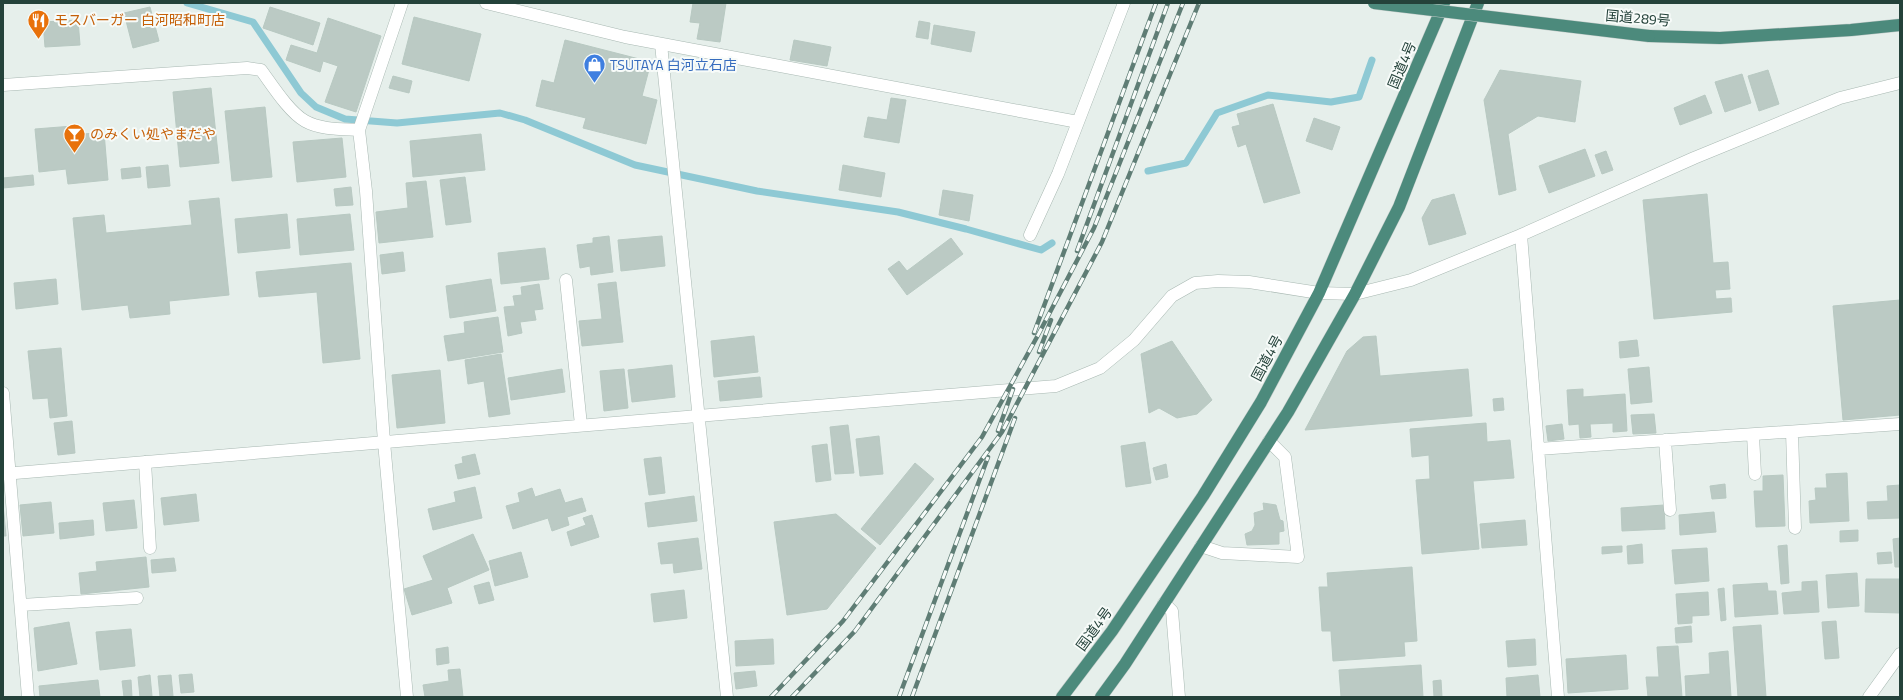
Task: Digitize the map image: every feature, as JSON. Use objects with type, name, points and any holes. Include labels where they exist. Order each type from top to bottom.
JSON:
[{"type":"highway","name":"国道289号","points":[[1374,3],[1649,36],[1720,38],[1852,30],[1900,25]]},
{"type":"highway","name":"国道4号","points":[[1062,697],[1112,631],[1203,496],[1261,402],[1319,293],[1444,3]]},
{"type":"highway","points":[[1101,697],[1202,546],[1288,412],[1355,294],[1399,207],[1478,3]]},
{"type":"street","points":[[402,3],[359,130],[366,191],[384,442],[407,697]]},
{"type":"street","points":[[486,3],[625,37],[1078,122]]},
{"type":"street","points":[[1030,235],[1058,174],[1124,3]]},
{"type":"street","points":[[661,44],[727,697]]},
{"type":"street","points":[[3,85],[247,68],[262,70],[295,113],[305,121],[321,127],[359,130]]},
{"type":"street","points":[[6,473],[384,442],[698,414],[1056,386],[1100,368],[1134,340],[1172,296],[1195,283],[1218,281],[1249,282],[1319,293],[1355,294],[1411,280],[1521,235],[1694,158],[1840,98],[1900,82]]},
{"type":"street","points":[[1521,235],[1558,697]]},
{"type":"street","points":[[566,280],[581,425]]},
{"type":"street","points":[[3,393],[6,473],[21,605],[28,697]]},
{"type":"street","points":[[1538,449],[1900,424]]},
{"type":"street","points":[[1792,432],[1795,528]]},
{"type":"street","points":[[1753,435],[1755,474]]},
{"type":"street","points":[[1664,440],[1670,510]]},
{"type":"street","points":[[1202,546],[1222,553],[1298,557],[1285,457],[1269,441]]},
{"type":"street","points":[[145,462],[150,548]]},
{"type":"street","points":[[21,605],[137,598]]},
{"type":"street","points":[[1164,603],[1172,611],[1179,697]]},
{"type":"street","points":[[1869,697],[1900,654]]},
{"type":"building","points":[[693,3],[726,3],[720,42],[697,39],[700,23],[690,22]]},
{"type":"building","points":[[150,7],[159,41],[133,48],[124,13]]},
{"type":"building","points":[[270,7],[320,23],[313,45],[263,28]]},
{"type":"building","points":[[414,17],[481,34],[469,81],[402,64]]},
{"type":"building","points":[[328,18],[381,36],[356,112],[325,102],[338,66],[323,61],[320,72],[286,60],[291,45],[317,53]]},
{"type":"building","points":[[78,20],[80,45],[45,47],[43,22]]},
{"type":"building","points":[[919,21],[930,23],[928,39],[916,37]]},
{"type":"building","points":[[934,25],[975,32],[971,52],[931,44]]},
{"type":"building","points":[[565,40],[651,62],[642,96],[657,100],[646,144],[583,128],[586,118],[536,106],[542,80],[554,83]]},
{"type":"building","points":[[794,40],[831,47],[827,66],[790,60]]},
{"type":"building","points":[[1500,70],[1581,81],[1575,122],[1538,116],[1508,134],[1516,190],[1499,195],[1484,100]]},
{"type":"building","points":[[1768,70],[1779,104],[1759,111],[1748,76]]},
{"type":"building","points":[[1742,74],[1751,103],[1725,112],[1715,82]]},
{"type":"building","points":[[393,76],[412,81],[409,93],[389,88]]},
{"type":"building","points":[[211,88],[219,163],[180,167],[173,92]]},
{"type":"building","points":[[1705,95],[1712,113],[1680,125],[1674,108]]},
{"type":"building","points":[[891,98],[906,100],[899,143],[864,137],[868,117],[887,120]]},
{"type":"building","points":[[1273,104],[1300,193],[1264,203],[1246,144],[1238,147],[1232,127],[1240,125],[1237,114]]},
{"type":"building","points":[[265,107],[272,177],[232,181],[225,111]]},
{"type":"building","points":[[1314,118],[1340,127],[1332,150],[1306,141]]},
{"type":"building","points":[[73,126],[74,135],[104,132],[108,180],[68,184],[66,169],[39,172],[35,129]]},
{"type":"building","points":[[481,134],[485,170],[413,177],[410,141]]},
{"type":"building","points":[[342,138],[346,177],[297,182],[293,142]]},
{"type":"building","points":[[1585,149],[1595,176],[1549,193],[1539,166]]},
{"type":"building","points":[[1606,151],[1613,170],[1602,174],[1595,155]]},
{"type":"building","points":[[168,165],[170,186],[148,188],[146,167]]},
{"type":"building","points":[[843,165],[885,173],[881,197],[839,190]]},
{"type":"building","points":[[140,167],[141,177],[122,179],[121,169]]},
{"type":"building","points":[[33,175],[34,185],[3,188],[3,178]]},
{"type":"building","points":[[465,177],[471,222],[446,225],[440,180]]},
{"type":"building","points":[[426,181],[433,237],[379,243],[376,212],[408,208],[406,183]]},
{"type":"building","points":[[351,187],[353,205],[336,206],[334,189]]},
{"type":"building","points":[[943,190],[973,195],[969,221],[939,215]]},
{"type":"building","points":[[1454,194],[1466,234],[1429,245],[1422,218],[1432,200]]},
{"type":"building","points":[[1707,194],[1713,263],[1728,262],[1730,289],[1715,290],[1716,299],[1731,298],[1732,312],[1654,319],[1643,200]]},
{"type":"building","points":[[219,198],[229,295],[169,301],[170,314],[130,318],[128,305],[82,310],[73,218],[104,215],[106,233],[192,225],[189,201]]},
{"type":"building","points":[[287,214],[290,248],[238,253],[235,219]]},
{"type":"building","points":[[350,214],[354,250],[300,255],[297,219]]},
{"type":"building","points":[[609,236],[613,272],[591,275],[590,266],[580,268],[577,245],[593,243],[593,238]]},
{"type":"building","points":[[662,236],[665,266],[621,271],[618,240]]},
{"type":"building","points":[[951,238],[963,254],[907,295],[888,269],[899,261],[907,271]]},
{"type":"building","points":[[545,248],[549,279],[501,284],[498,253]]},
{"type":"building","points":[[403,252],[405,271],[382,274],[380,255]]},
{"type":"building","points":[[351,263],[360,359],[323,363],[317,292],[259,297],[256,272]]},
{"type":"building","points":[[56,279],[58,304],[16,309],[14,283]]},
{"type":"building","points":[[491,279],[496,311],[450,318],[446,286]]},
{"type":"building","points":[[616,282],[623,342],[582,346],[579,321],[602,319],[598,284]]},
{"type":"building","points":[[539,284],[543,309],[534,310],[536,320],[520,322],[522,333],[508,336],[504,307],[515,306],[513,296],[522,295],[521,287]]},
{"type":"building","points":[[1900,300],[1900,415],[1843,420],[1833,306]]},
{"type":"building","points":[[498,317],[503,352],[448,361],[444,336],[465,333],[464,322]]},
{"type":"building","points":[[754,336],[758,372],[714,377],[711,341]]},
{"type":"building","points":[[1376,336],[1380,376],[1468,369],[1472,416],[1305,430],[1347,351],[1363,337]]},
{"type":"building","points":[[1637,340],[1639,356],[1620,358],[1619,342]]},
{"type":"building","points":[[1172,341],[1212,400],[1197,414],[1177,418],[1159,408],[1149,413],[1141,354]]},
{"type":"building","points":[[61,348],[67,416],[50,418],[48,398],[33,399],[28,351]]},
{"type":"building","points":[[501,354],[510,414],[489,417],[484,381],[468,384],[465,360]]},
{"type":"building","points":[[672,365],[675,397],[632,402],[628,370]]},
{"type":"building","points":[[1649,367],[1652,402],[1631,404],[1628,369]]},
{"type":"building","points":[[562,369],[565,392],[511,400],[508,378]]},
{"type":"building","points":[[624,369],[628,408],[604,411],[600,371]]},
{"type":"building","points":[[440,370],[445,423],[397,428],[392,375]]},
{"type":"building","points":[[760,377],[762,397],[720,401],[718,381]]},
{"type":"building","points":[[1583,389],[1583,397],[1625,394],[1627,431],[1613,432],[1613,423],[1590,424],[1591,437],[1580,438],[1579,424],[1569,425],[1567,390]]},
{"type":"building","points":[[1503,398],[1504,410],[1494,411],[1493,399]]},
{"type":"building","points":[[1654,414],[1656,433],[1633,434],[1631,415]]},
{"type":"building","points":[[72,421],[75,453],[58,455],[54,423]]},
{"type":"building","points":[[1486,423],[1487,442],[1510,440],[1514,478],[1473,481],[1479,549],[1422,554],[1416,480],[1430,479],[1429,455],[1412,457],[1410,429]]},
{"type":"building","points":[[1562,424],[1564,439],[1548,441],[1546,426]]},
{"type":"building","points":[[848,425],[854,473],[835,474],[830,427]]},
{"type":"building","points":[[879,436],[883,474],[860,476],[856,439]]},
{"type":"building","points":[[1145,442],[1151,483],[1126,487],[1121,446]]},
{"type":"building","points":[[827,444],[831,480],[816,482],[812,446]]},
{"type":"building","points":[[475,454],[480,474],[458,479],[455,465],[463,463],[462,457]]},
{"type":"building","points":[[661,457],[665,493],[649,495],[644,459]]},
{"type":"building","points":[[915,463],[934,479],[880,545],[861,529]]},
{"type":"building","points":[[1166,464],[1168,477],[1156,480],[1153,468]]},
{"type":"building","points":[[1847,473],[1849,521],[1810,523],[1809,501],[1816,500],[1815,488],[1827,488],[1826,474]]},
{"type":"building","points":[[1783,475],[1785,526],[1756,527],[1754,491],[1763,491],[1763,476]]},
{"type":"building","points":[[1725,484],[1726,498],[1712,499],[1710,486]]},
{"type":"building","points":[[1900,485],[1900,518],[1868,519],[1867,502],[1888,501],[1887,486]]},
{"type":"building","points":[[475,487],[482,518],[433,530],[428,509],[456,502],[454,492]]},
{"type":"building","points":[[532,488],[535,497],[560,489],[565,503],[582,498],[586,511],[567,517],[569,525],[552,531],[548,518],[513,529],[506,506],[520,502],[518,493]]},
{"type":"building","points":[[196,494],[199,521],[164,525],[161,498]]},
{"type":"building","points":[[694,496],[697,521],[648,527],[645,503]]},
{"type":"building","points":[[134,500],[137,528],[106,531],[103,503]]},
{"type":"building","points":[[51,502],[54,533],[23,536],[20,505]]},
{"type":"building","points":[[1263,503],[1276,505],[1280,520],[1283,521],[1284,531],[1279,532],[1279,544],[1247,545],[1245,534],[1252,531],[1255,525],[1254,513],[1264,510]]},
{"type":"building","points":[[3,504],[6,536],[3,536]]},
{"type":"building","points":[[1664,505],[1665,529],[1622,531],[1621,508]]},
{"type":"building","points":[[1714,512],[1716,532],[1680,535],[1679,515]]},
{"type":"building","points":[[836,514],[876,548],[827,609],[787,615],[774,522]]},
{"type":"building","points":[[592,515],[599,537],[571,546],[567,532],[586,525],[583,518]]},
{"type":"building","points":[[93,520],[94,535],[60,539],[59,523]]},
{"type":"building","points":[[1525,520],[1527,545],[1482,548],[1480,524]]},
{"type":"building","points":[[1858,530],[1858,541],[1840,542],[1840,531]]},
{"type":"building","points":[[473,534],[489,570],[447,588],[452,603],[412,615],[404,589],[433,580],[423,556]]},
{"type":"building","points":[[698,538],[702,569],[674,573],[673,563],[661,564],[658,543]]},
{"type":"building","points":[[1900,538],[1900,567],[1895,567],[1893,539]]},
{"type":"building","points":[[1642,544],[1643,563],[1628,564],[1627,546]]},
{"type":"building","points":[[1787,545],[1789,583],[1781,584],[1778,546]]},
{"type":"building","points":[[1622,546],[1622,552],[1602,554],[1602,547]]},
{"type":"building","points":[[1707,548],[1709,581],[1675,584],[1672,550]]},
{"type":"building","points":[[521,552],[528,577],[495,586],[489,561]]},
{"type":"building","points":[[1891,552],[1892,563],[1878,564],[1877,553]]},
{"type":"building","points":[[146,557],[149,587],[81,594],[79,573],[97,571],[96,562]]},
{"type":"building","points":[[174,558],[176,571],[152,573],[151,560]]},
{"type":"building","points":[[1412,567],[1417,641],[1404,642],[1405,656],[1333,661],[1331,631],[1322,631],[1319,587],[1328,587],[1327,573]]},
{"type":"building","points":[[1857,573],[1859,606],[1828,608],[1826,575]]},
{"type":"building","points":[[1866,579],[1900,579],[1900,613],[1865,612]]},
{"type":"building","points":[[1817,581],[1819,612],[1784,614],[1782,593],[1802,591],[1802,582]]},
{"type":"building","points":[[489,582],[494,600],[479,604],[474,586]]},
{"type":"building","points":[[1767,583],[1768,591],[1776,591],[1778,614],[1735,617],[1733,585]]},
{"type":"building","points":[[1724,588],[1726,620],[1721,621],[1718,589]]},
{"type":"building","points":[[684,590],[687,618],[654,622],[651,594]]},
{"type":"building","points":[[1708,592],[1709,615],[1692,616],[1692,623],[1678,624],[1676,594]]},
{"type":"building","points":[[1836,621],[1839,658],[1825,659],[1822,622]]},
{"type":"building","points":[[69,622],[77,664],[38,671],[34,628]]},
{"type":"building","points":[[1761,625],[1766,697],[1738,697],[1733,627]]},
{"type":"building","points":[[1691,626],[1692,642],[1676,643],[1675,628]]},
{"type":"building","points":[[131,629],[135,666],[100,670],[96,632]]},
{"type":"building","points":[[773,639],[774,664],[736,666],[735,641]]},
{"type":"building","points":[[1535,639],[1536,665],[1508,667],[1506,641]]},
{"type":"building","points":[[1678,646],[1682,697],[1648,697],[1646,677],[1659,677],[1657,647]]},
{"type":"building","points":[[448,647],[449,663],[437,665],[436,649]]},
{"type":"building","points":[[1728,651],[1731,697],[1686,697],[1685,676],[1710,674],[1709,653]]},
{"type":"building","points":[[1626,655],[1628,689],[1568,693],[1566,659]]},
{"type":"building","points":[[1421,665],[1423,697],[1341,697],[1339,670]]},
{"type":"building","points":[[460,669],[463,697],[425,697],[423,685],[449,681],[448,670]]},
{"type":"building","points":[[755,671],[757,686],[736,689],[734,673]]},
{"type":"building","points":[[192,674],[194,692],[181,693],[179,675]]},
{"type":"building","points":[[150,675],[152,696],[140,697],[138,677]]},
{"type":"building","points":[[171,675],[173,696],[160,697],[158,676]]},
{"type":"building","points":[[1538,675],[1540,697],[1507,697],[1506,678]]},
{"type":"building","points":[[98,680],[100,697],[40,697],[39,686]]},
{"type":"building","points":[[131,680],[132,697],[124,697],[122,681]]},
{"type":"building","points":[[1441,680],[1442,697],[1434,697],[1433,681]]},
{"type":"waterway","points":[[187,3],[253,22],[301,93],[316,107],[345,119],[397,123],[500,113],[525,120],[635,165],[757,191],[898,212],[1041,250],[1052,243]]},
{"type":"waterway","points":[[1148,171],[1186,163],[1217,113],[1268,95],[1331,102],[1359,97],[1372,60]]},
{"type":"railway","points":[[1034,333],[1156,3]]},
{"type":"railway","points":[[1077,251],[1168,3]]},
{"type":"railway","points":[[771,697],[843,621],[982,437],[1037,337],[1094,228],[1183,3]]},
{"type":"railway","points":[[792,697],[855,631],[1002,432],[1102,242],[1199,3]]},
{"type":"railway","points":[[1039,352],[1051,320]]},
{"type":"railway","points":[[998,431],[1013,389]]},
{"type":"railway","points":[[912,697],[1015,418]]},
{"type":"railway","points":[[899,697],[988,457]]},
{"type":"place","name":"モスバーガー 白河昭和町店","points":[[38,40]]},
{"type":"place","name":"TSUTAYA 白河立石店","points":[[595,84]]},
{"type":"place","name":"のみくい処やまだや","points":[[75,154]]}]
